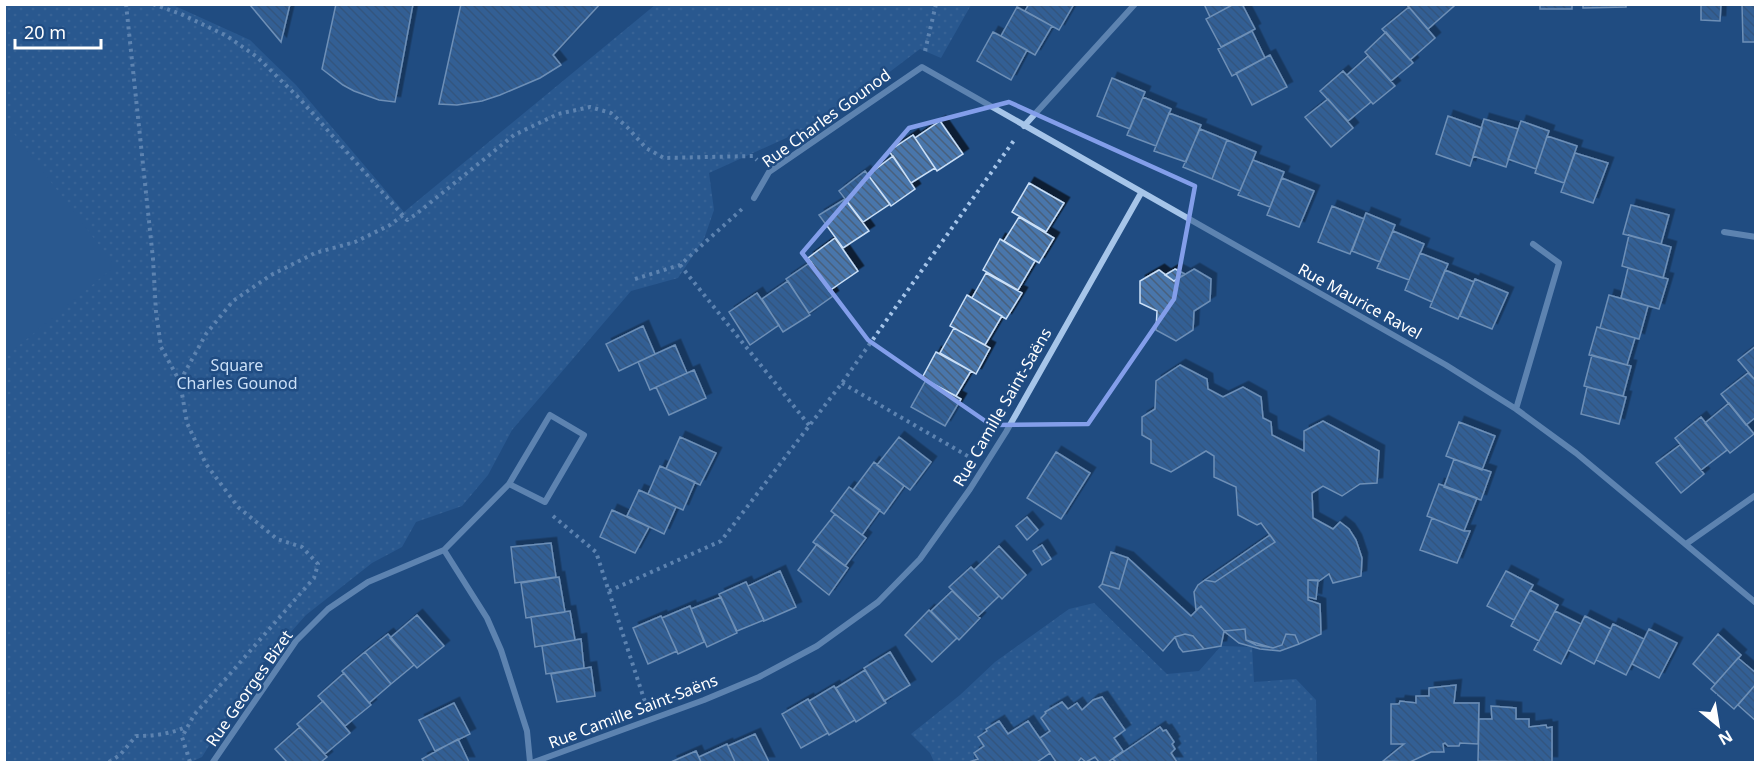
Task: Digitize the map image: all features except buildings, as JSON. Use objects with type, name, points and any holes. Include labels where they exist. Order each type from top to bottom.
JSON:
[{"type":"street","points":[[1024,126],[1135,4]]},
{"type":"street","name":"Rue Maurice Ravel","points":[[922,67],[1446,366],[1516,409],[1576,453],[1755,603]]},
{"type":"street","name":"Rue Charles Gounod","points":[[754,198],[769,172],[922,67]]},
{"type":"street","name":"Rue Camille Saint-Saëns","points":[[532,762],[651,720],[759,677],[817,646],[879,602],[920,559],[985,466],[1141,193]]},
{"type":"street","points":[[1724,232],[1755,237]]},
{"type":"street","points":[[1516,409],[1559,263],[1533,244]]},
{"type":"street","name":"Rue Georges Bizet","points":[[213,762],[296,641],[328,609],[368,582],[444,550],[509,484],[550,415],[584,435],[545,502]]},
{"type":"street","points":[[509,484],[545,502]]},
{"type":"street","points":[[1686,544],[1755,495]]},
{"type":"street","points":[[444,550],[487,618],[501,650],[527,731],[532,762]]},
{"type":"path","points":[[126,4],[161,347],[180,381],[187,423],[207,464],[238,507],[277,539],[302,548],[318,564],[314,578],[194,715],[182,737],[190,762]]},
{"type":"path","points":[[153,4],[181,14],[226,36],[257,57],[299,98],[407,220],[514,135],[558,114],[590,107],[611,113],[646,148],[664,158],[753,156],[769,172]]},
{"type":"path","points":[[922,67],[936,4]]},
{"type":"path","points":[[609,591],[722,541],[842,383],[1024,126]]},
{"type":"path","points":[[635,279],[680,265],[754,198]]},
{"type":"path","points":[[180,381],[206,333],[233,301],[271,275],[315,254],[356,242],[390,225],[403,215]]},
{"type":"path","points":[[680,265],[809,424]]},
{"type":"path","points":[[842,383],[985,466]]},
{"type":"path","points":[[545,502],[554,518],[596,552],[651,720]]},
{"type":"path","points":[[109,762],[120,755],[136,736],[174,732],[188,727]]},
{"type":"highlighted area","points":[[1009,102],[1195,186],[1174,299],[1088,424],[991,425],[868,340],[802,253],[909,128]]},
{"type":"green space","name":"Square Charles Gounod","points":[[4,5],[173,5],[250,40],[296,85],[404,212],[655,5],[971,5],[941,58],[920,49],[826,120],[709,173],[714,210],[704,239],[678,278],[631,291],[512,430],[488,475],[462,506],[416,522],[402,547],[372,563],[306,615],[253,675],[202,757],[191,762],[5,762]]},
{"type":"green space","points":[[5,122],[115,266],[4,357]]},
{"type":"green space","points":[[1094,603],[1167,674],[1199,671],[1221,646],[1252,647],[1254,682],[1296,679],[1316,700],[1317,762],[1177,762],[1171,753],[1174,741],[1163,731],[1123,751],[1114,738],[1125,730],[1102,698],[1082,710],[1077,703],[1068,709],[1062,702],[1045,712],[1041,718],[1050,731],[1040,738],[1028,721],[1008,734],[998,721],[979,737],[984,746],[974,753],[974,762],[934,762],[930,753],[911,734],[960,695],[995,662],[1069,609]]}]
